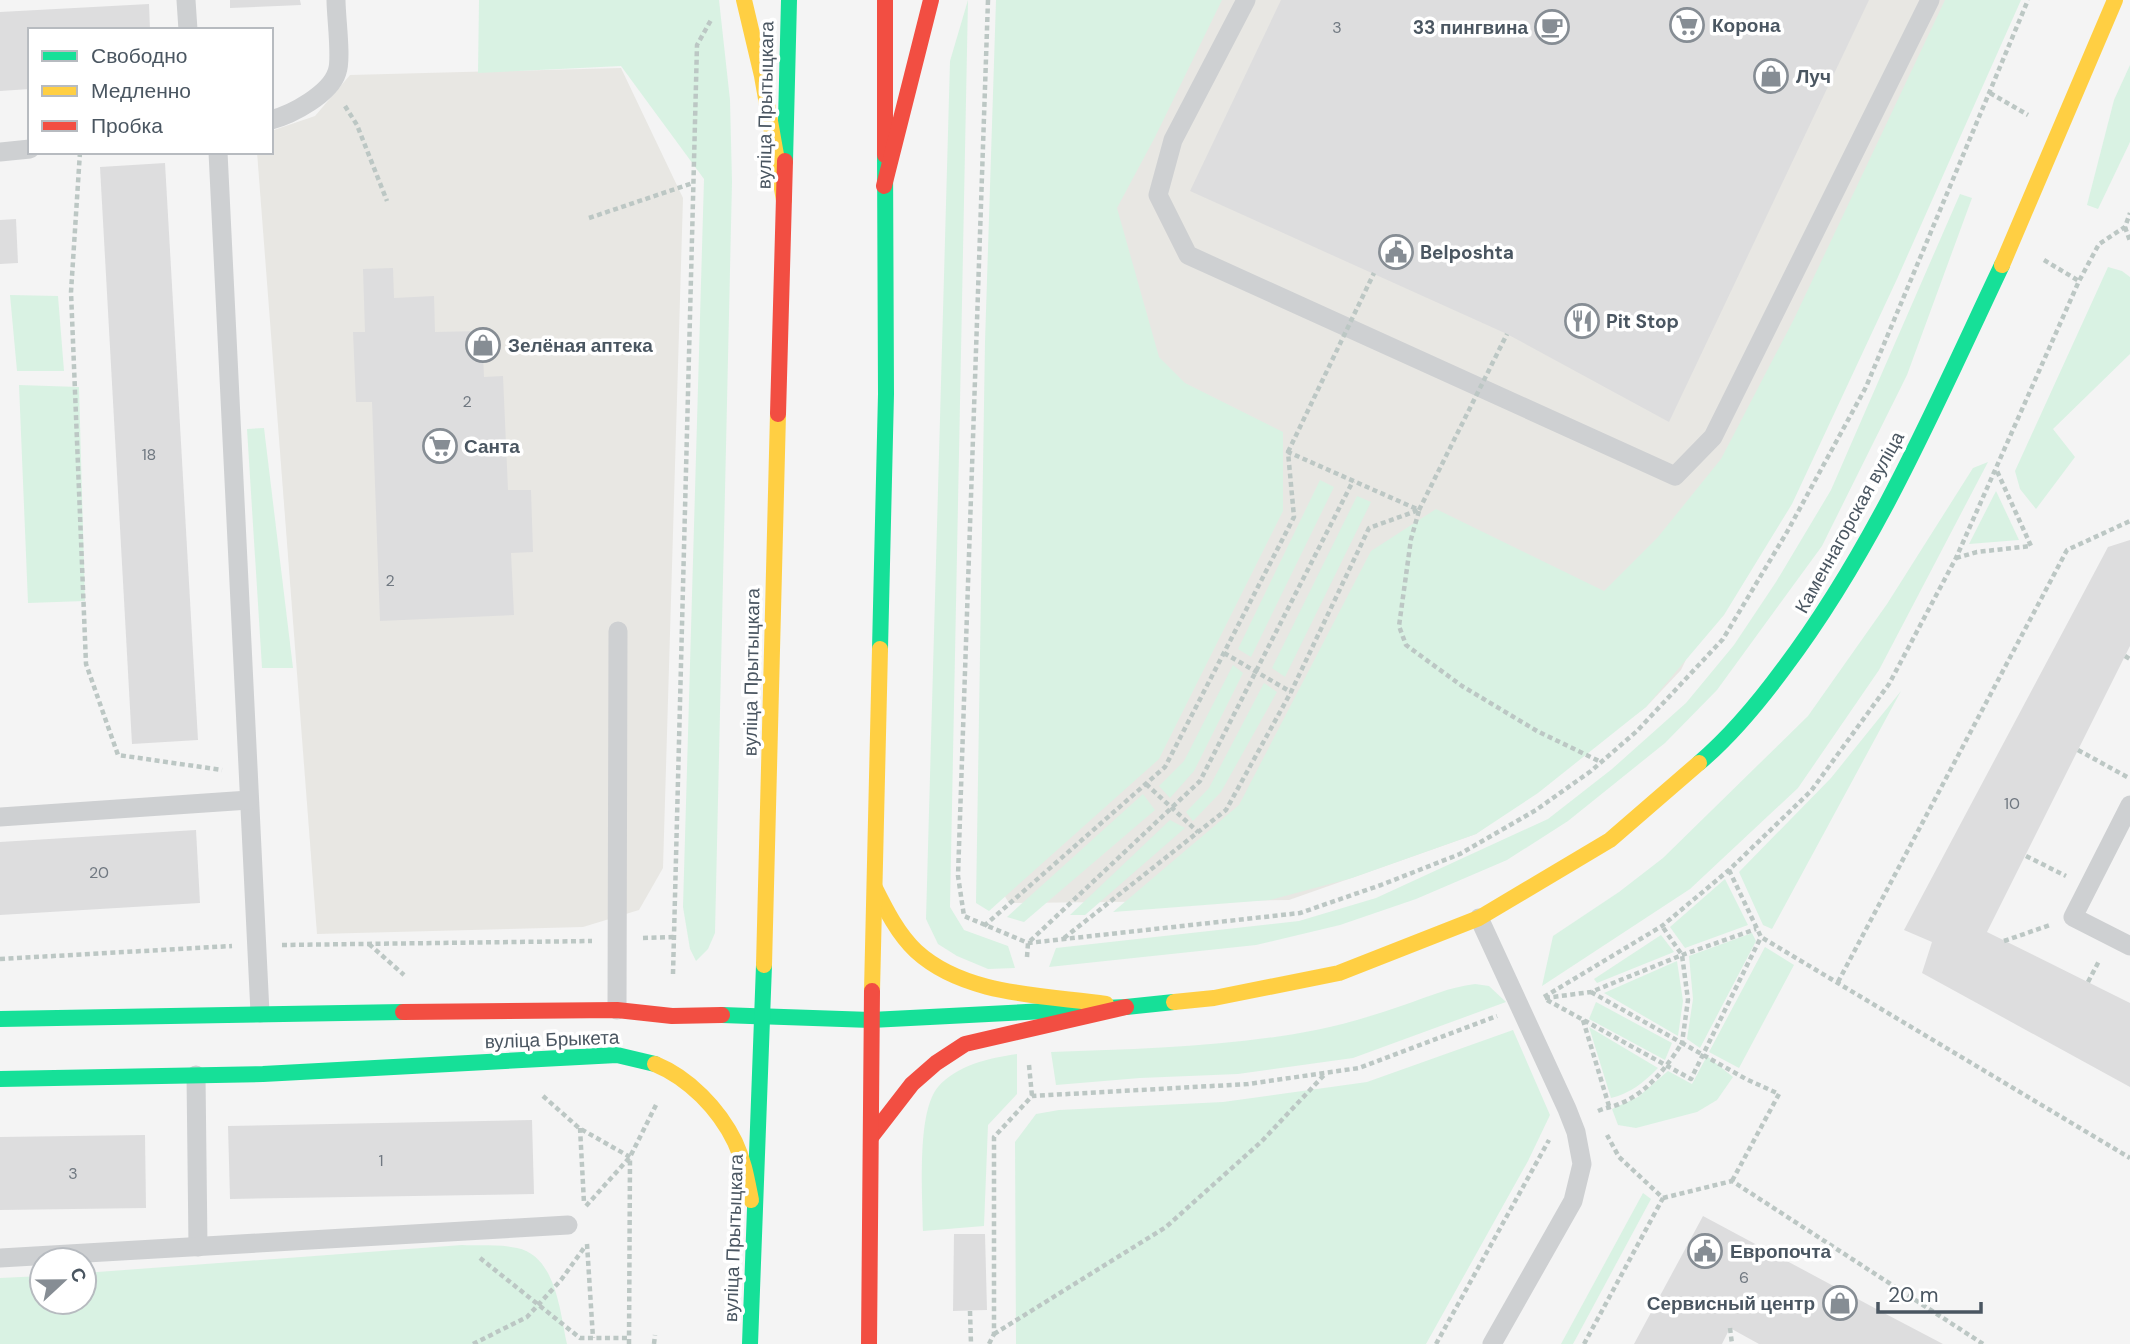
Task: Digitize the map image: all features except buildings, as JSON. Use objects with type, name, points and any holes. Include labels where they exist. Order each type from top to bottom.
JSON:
[{"type":"main road","points":[[744,0],[762,76],[784,200]]},
{"type":"main road","name":"вуліца Прытыцкага","points":[[750,1344],[763,1015],[789,0]]},
{"type":"main road","points":[[869,1344],[871,1020],[886,394],[885,0]]},
{"type":"main road","points":[[884,186],[931,0]]},
{"type":"main road","name":"Каменнагорская вуліца","points":[[1126,1007],[1214,998],[1339,973],[1479,918],[1609,840],[1710,754],[1754,708],[1812,631],[1870,535],[1929,419],[2013,242],[2115,0]]},
{"type":"main road","points":[[874,887],[900,932],[918,953],[962,979],[990,986],[1126,1007]]},
{"type":"main road","points":[[872,1137],[900,1096],[946,1055],[965,1044],[1126,1007]]},
{"type":"main road","name":"вуліца Брыкета","points":[[0,1018],[261,1019],[617,1010],[672,1016],[763,1015],[871,1020],[1126,1007]]},
{"type":"main road","name":"вуліца Брыкета","points":[[0,1079],[196,1075],[263,1068],[617,1055],[648,1061],[671,1071],[688,1083],[719,1116],[741,1154],[754,1213]]},
{"type":"lane","points":[[186,0],[188,28]]},
{"type":"lane","points":[[273,119],[302,107],[331,85],[338,70],[336,0]]},
{"type":"lane","points":[[1246,0],[1173,140],[1157,195],[1188,255],[1675,476],[1713,436],[1930,0]]},
{"type":"lane","points":[[0,152],[28,149]]},
{"type":"lane","points":[[218,154],[261,1019]]},
{"type":"lane","points":[[617,1010],[618,631]]},
{"type":"lane","points":[[0,817],[249,800]]},
{"type":"lane","points":[[2130,805],[2073,917],[2130,946]]},
{"type":"lane","points":[[1479,918],[1567,1109],[1576,1132],[1582,1164],[1573,1200],[1492,1344]]},
{"type":"lane","points":[[196,1075],[198,1247]]},
{"type":"lane","points":[[0,1258],[568,1225]]},
{"type":"path","points":[[988,0],[958,876],[964,916],[1028,943],[1300,912],[1381,886],[1460,854],[1536,810],[1601,762],[1637,731],[1723,639],[1787,532],[1866,387],[2028,0]]},
{"type":"path","points":[[673,974],[697,45],[716,11]]},
{"type":"path","points":[[331,85],[357,125],[387,201]]},
{"type":"path","points":[[80,154],[71,292],[86,664],[118,755],[248,773]]},
{"type":"path","points":[[589,218],[693,183]]},
{"type":"path","points":[[1956,558],[1976,552],[2031,546],[1997,470],[2079,281],[2099,244],[2125,227],[2130,213]]},
{"type":"path","points":[[2125,227],[2130,241]]},
{"type":"path","points":[[984,926],[1165,767],[1294,517],[1288,452],[1374,273]]},
{"type":"path","points":[[1507,334],[1419,510],[1411,539],[1399,626],[1406,645],[1462,685],[1537,731],[1601,762]]},
{"type":"path","points":[[1288,452],[1419,510]]},
{"type":"path","points":[[1028,943],[1199,781],[1353,481]]},
{"type":"path","points":[[1064,939],[1226,810],[1291,692],[1369,528],[1419,510]]},
{"type":"path","points":[[1838,982],[2067,550],[2130,521]]},
{"type":"path","points":[[1224,653],[1291,692]]},
{"type":"path","points":[[2078,750],[2130,778]]},
{"type":"path","points":[[1146,784],[1198,832]]},
{"type":"path","points":[[2026,856],[2089,887]]},
{"type":"path","points":[[1729,870],[1761,937],[2130,1158]]},
{"type":"path","points":[[2004,941],[2073,917]]},
{"type":"path","points":[[1594,1113],[1620,1104],[1639,1091],[1667,1066],[1682,1043],[1688,1000],[1682,955],[1662,926]]},
{"type":"path","points":[[1756,929],[1682,955],[1591,992],[1544,998],[1691,1079],[1761,937]]},
{"type":"path","points":[[632,938],[674,937]]},
{"type":"path","points":[[0,958],[257,945],[600,940]]},
{"type":"path","points":[[1591,992],[1746,1079],[1779,1094],[1732,1181]]},
{"type":"path","points":[[1583,1019],[1609,1106]]},
{"type":"path","points":[[989,1344],[994,1334],[994,1137],[1031,1096],[1028,1062]]},
{"type":"path","points":[[994,1334],[1166,1227],[1262,1141],[1325,1073]]},
{"type":"path","points":[[584,1208],[630,1157],[660,1094]]},
{"type":"path","points":[[1436,1344],[1567,1109]]},
{"type":"path","points":[[579,1128],[630,1157]]},
{"type":"path","points":[[449,1233],[580,1338],[629,1341],[630,1157]]},
{"type":"path","points":[[1663,1198],[1732,1181],[1983,1344]]},
{"type":"path","points":[[473,1344],[527,1317],[561,1280],[587,1244]]},
{"type":"path","points":[[970,1311],[971,1344]]},
{"type":"path","points":[[1730,1328],[1732,1344]]},
{"type":"path","points":[[654,1335],[654,1344]]},
{"type":"shaded area","points":[[1006,0],[2000,0],[1681,670],[1646,707],[1476,834],[1289,900],[1009,903],[984,863]]},
{"type":"shaded area","points":[[621,68],[683,198],[663,868],[639,910],[583,927],[317,934],[257,154],[273,154],[273,130],[315,116],[350,75]]},
{"type":"green space","points":[[479,0],[719,0],[730,100],[732,182],[715,933],[708,949],[696,961],[690,949],[683,907],[704,179],[621,66],[478,73]]},
{"type":"green space","points":[[968,0],[950,907],[964,930],[1008,946],[1015,968],[988,969],[957,956],[938,944],[926,919],[950,61]]},
{"type":"green space","points":[[996,0],[1222,0],[1117,208],[1159,357],[1185,383],[1283,432],[1283,511],[1159,759],[989,911],[976,903],[985,342]]},
{"type":"green space","points":[[1945,0],[2021,0],[1897,279],[1792,504],[1724,615],[1646,707],[1538,793],[1476,834],[1352,878],[1270,900],[1113,912],[1239,805],[1371,551],[1436,509],[1604,591],[1658,537],[1721,459],[1794,319]]},
{"type":"green space","points":[[2130,65],[2130,142],[2098,209],[2087,205],[2114,100]]},
{"type":"green space","points":[[1960,194],[1972,198],[1907,375],[1822,546],[1717,690],[1665,743],[1568,821],[1507,860],[1416,899],[1340,925],[1256,945],[1049,967],[1056,948],[1299,921],[1376,898],[1548,819],[1612,769],[1686,703],[1734,645],[1776,582],[1831,490]]},
{"type":"green space","points":[[2108,267],[2122,271],[2130,277],[2130,354],[2053,429],[2075,457],[2036,509],[2020,489],[2015,471]]},
{"type":"green space","points":[[10,295],[58,296],[64,371],[17,371]]},
{"type":"green space","points":[[19,385],[79,387],[85,601],[28,603]]},
{"type":"green space","points":[[264,428],[293,668],[262,668],[247,429]]},
{"type":"green space","points":[[1988,462],[1879,670],[1798,788],[1690,889],[1542,986],[1553,936],[1619,892],[1663,858],[1808,716],[1887,604],[1973,468]]},
{"type":"green space","points":[[1320,480],[1334,487],[1251,657],[1238,649]]},
{"type":"green space","points":[[1996,491],[2019,540],[1969,544]]},
{"type":"green space","points":[[1357,496],[1371,502],[1285,677],[1272,668]]},
{"type":"green space","points":[[1233,665],[1243,673],[1194,771],[1170,798],[1159,786],[1184,761]]},
{"type":"green space","points":[[1264,683],[1277,692],[1221,792],[1193,821],[1186,812],[1209,788]]},
{"type":"green space","points":[[1901,691],[1772,929],[1763,925],[1739,872],[1831,778]]},
{"type":"green space","points":[[1143,794],[1155,810],[1024,922],[1007,917]]},
{"type":"green space","points":[[1170,820],[1185,828],[1085,915],[1070,915]]},
{"type":"green space","points":[[1725,879],[1748,925],[1685,948],[1670,927]]},
{"type":"green space","points":[[1752,933],[1756,941],[1700,1048],[1687,1039],[1693,999],[1689,956]]},
{"type":"green space","points":[[1661,935],[1674,952],[1597,983],[1594,979]]},
{"type":"green space","points":[[1765,947],[1794,965],[1739,1068],[1709,1052]]},
{"type":"green space","points":[[1677,961],[1683,1001],[1678,1036],[1604,993]]},
{"type":"green space","points":[[1475,984],[1489,986],[1506,1002],[1353,1058],[1238,1074],[1056,1085],[1051,1052],[1184,1046],[1283,1036],[1349,1022]]},
{"type":"green space","points":[[1596,1002],[1672,1043],[1665,1060],[1589,1019]]},
{"type":"green space","points":[[1589,1027],[1658,1068],[1636,1087],[1611,1098]]},
{"type":"green space","points":[[1513,1030],[1550,1115],[1528,1161],[1426,1344],[1016,1344],[1015,1142],[1036,1114],[1059,1110],[1223,1102],[1367,1082]]},
{"type":"green space","points":[[1017,1054],[1017,1094],[988,1125],[984,1226],[923,1231],[922,1156],[926,1116],[931,1099],[938,1087],[954,1073],[985,1060]]},
{"type":"green space","points":[[1707,1056],[1733,1077],[1717,1100],[1697,1112],[1636,1128],[1618,1125],[1612,1109],[1638,1097],[1668,1071],[1692,1084]]},
{"type":"green space","points":[[1643,1193],[1651,1199],[1573,1344],[1561,1344]]},
{"type":"green space","points":[[462,1245],[517,1248],[530,1253],[548,1273],[554,1287],[567,1344],[0,1344],[0,1278],[28,1277],[28,1316],[98,1316],[98,1272]]},
{"type":"traffic: fast","points":[[785,161],[789,0]]},
{"type":"traffic: fast","points":[[880,649],[886,394],[885,155]]},
{"type":"traffic: fast","points":[[1699,763],[1734,730],[1765,693],[1848,573],[1929,421],[2002,265]]},
{"type":"traffic: fast","points":[[750,1344],[764,965]]},
{"type":"traffic: fast","points":[[722,1015],[871,1020],[1126,1007],[1174,1002]]},
{"type":"traffic: fast","points":[[0,1019],[403,1012]]},
{"type":"traffic: fast","points":[[0,1079],[263,1074],[617,1055],[655,1064]]},
{"type":"traffic: slow","points":[[744,0],[762,76],[784,200]]},
{"type":"traffic: slow","points":[[2002,265],[2115,0]]},
{"type":"traffic: slow","points":[[764,965],[778,414]]},
{"type":"traffic: slow","points":[[872,991],[880,649]]},
{"type":"traffic: slow","points":[[1174,1002],[1214,998],[1339,973],[1479,918],[1610,840],[1699,763]]},
{"type":"traffic: slow","points":[[875,888],[904,937],[916,951],[936,966],[958,977],[1006,991],[1106,1004]]},
{"type":"traffic: slow","points":[[655,1064],[680,1077],[702,1096],[721,1118],[738,1149],[751,1200]]},
{"type":"traffic: jam","points":[[885,0],[885,155]]},
{"type":"traffic: jam","points":[[884,186],[931,0]]},
{"type":"traffic: jam","points":[[778,414],[785,161]]},
{"type":"traffic: jam","points":[[869,1344],[872,991]]},
{"type":"traffic: jam","points":[[871,1137],[912,1084],[936,1063],[965,1044],[1126,1007]]},
{"type":"traffic: jam","points":[[403,1012],[617,1010],[672,1016],[722,1015]]},
{"type":"place","name":"Корона","points":[[1687,25]]},
{"type":"place","name":"33 пингвина","points":[[1552,27]]},
{"type":"place","name":"Луч","points":[[1771,76]]},
{"type":"place","name":"Belposhta","points":[[1396,252]]},
{"type":"place","name":"Pit Stop","points":[[1582,321]]},
{"type":"place","name":"Зелёная аптека","points":[[483,345]]},
{"type":"place","name":"Санта","points":[[440,446]]},
{"type":"place","name":"Европочта","points":[[1705,1251]]},
{"type":"place","name":"Сервисный центр","points":[[1840,1303]]}]
